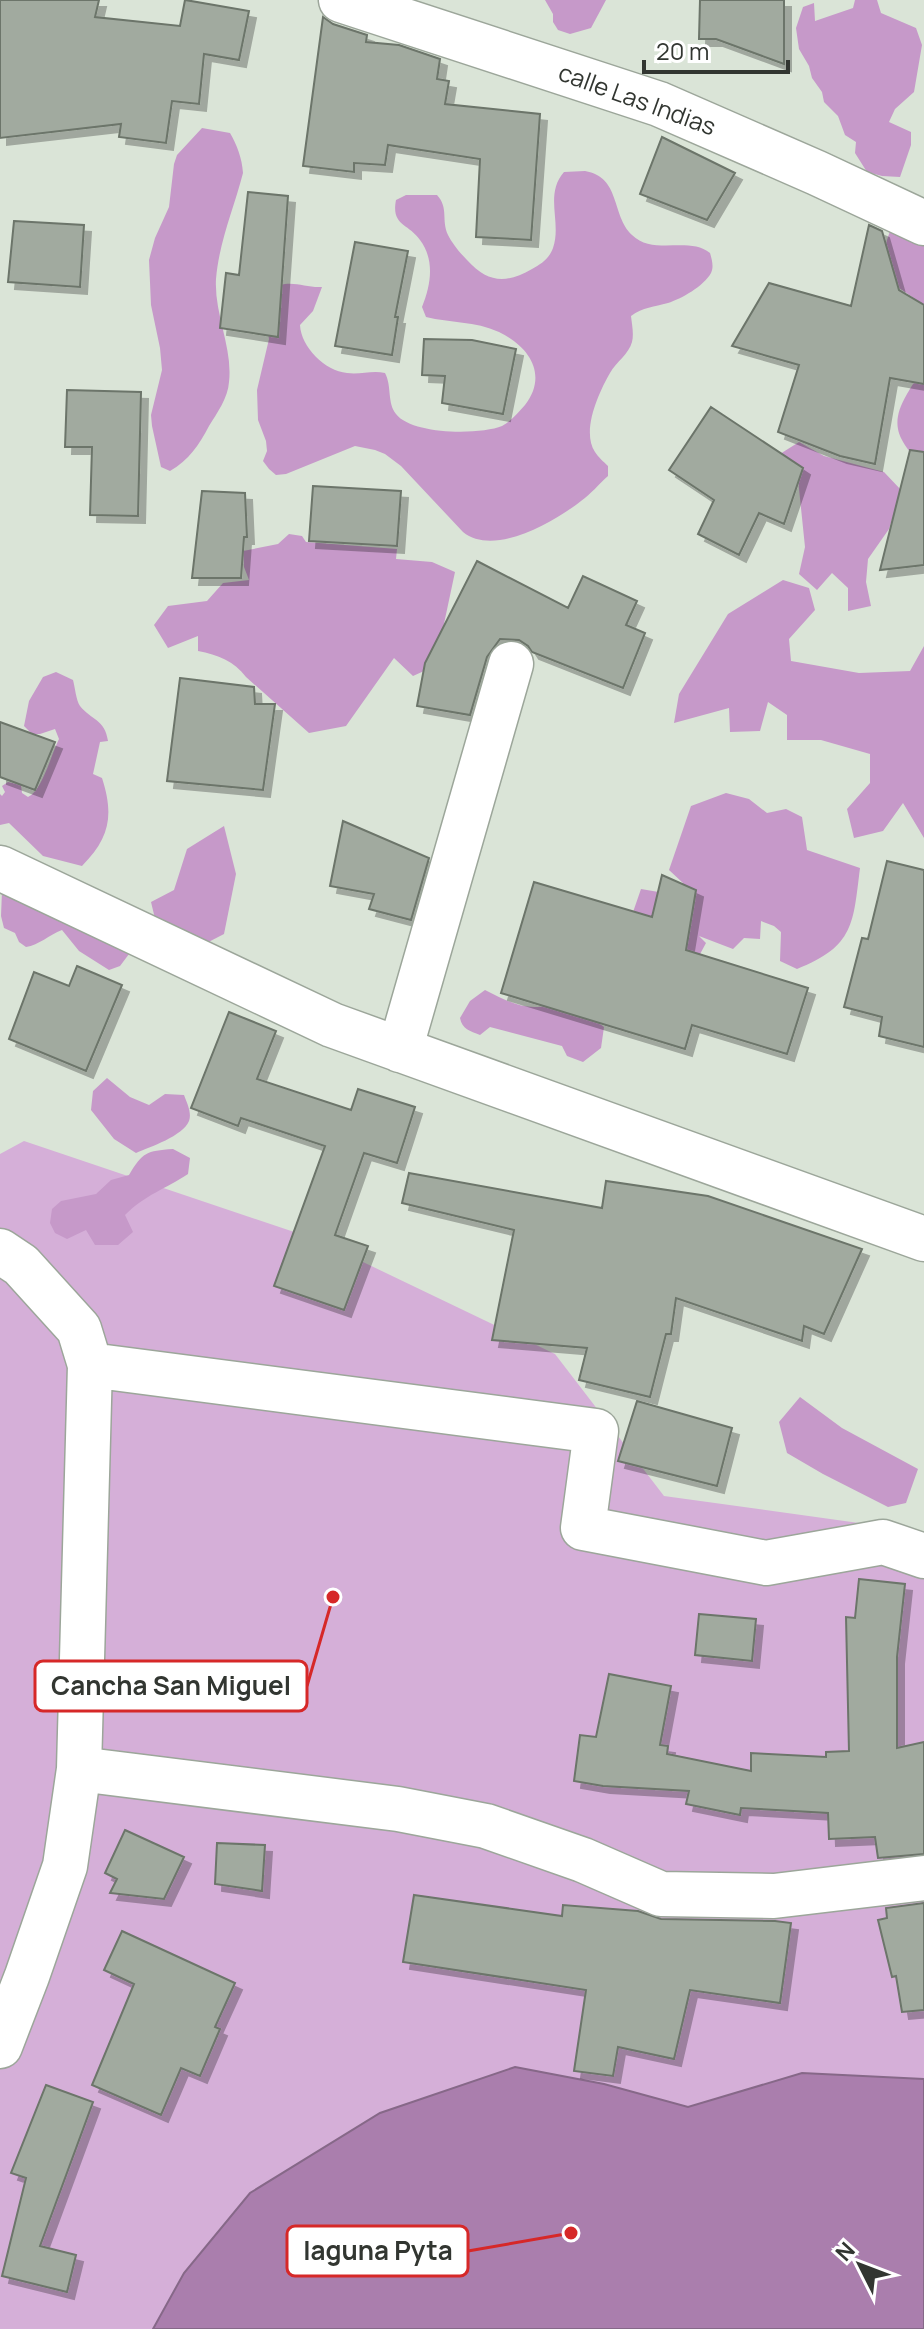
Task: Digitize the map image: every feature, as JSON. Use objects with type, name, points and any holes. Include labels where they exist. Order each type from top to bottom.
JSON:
[{"type":"street","name":"calle Las Indias","points":[[341,0],[659,104],[924,223]]},
{"type":"street","points":[[400,1050],[511,664]]},
{"type":"street","points":[[0,868],[332,1025],[924,1239]]},
{"type":"street","points":[[0,1251],[21,1265],[79,1329],[90,1365],[79,1769],[65,1866],[0,2046]]},
{"type":"street","points":[[90,1365],[596,1431],[583,1528],[766,1563],[883,1542],[924,1556]]},
{"type":"street","points":[[79,1769],[398,1809],[486,1826],[583,1860],[661,1894],[774,1896],[924,1878]]},
{"type":"shaded area","points":[[545,0],[606,0],[591,28],[570,34],[558,30]]},
{"type":"shaded area","points":[[855,0],[877,0],[881,13],[916,28],[922,45],[914,92],[895,109],[889,122],[911,132],[911,145],[900,177],[867,172],[855,153],[856,142],[845,135],[838,116],[824,102],[822,92],[799,49],[796,28],[803,7],[814,3],[815,21],[853,8]]},
{"type":"shaded area","points":[[202,128],[230,133],[239,152],[243,173],[220,252],[216,279],[230,369],[229,382],[222,405],[197,446],[170,471],[161,467],[152,426],[151,415],[162,370],[151,305],[149,260],[169,207],[177,155]]},
{"type":"shaded area","points":[[585,171],[605,181],[625,227],[632,235],[650,244],[701,248],[710,253],[713,266],[708,278],[692,291],[631,316],[633,336],[630,346],[610,373],[593,412],[591,443],[596,454],[608,466],[608,476],[592,492],[540,527],[507,539],[491,541],[476,539],[463,532],[401,466],[375,450],[355,446],[286,474],[276,475],[269,469],[263,461],[267,451],[258,420],[257,390],[269,339],[267,329],[280,285],[322,287],[313,311],[300,325],[305,342],[331,368],[352,373],[385,373],[393,410],[404,421],[431,429],[463,432],[492,429],[514,417],[532,394],[535,373],[532,363],[519,346],[499,332],[426,317],[422,307],[428,290],[428,256],[415,234],[398,220],[396,200],[406,195],[437,195],[443,205],[448,235],[459,251],[482,273],[506,279],[532,269],[549,255],[555,238],[554,199],[558,181],[564,172]]},
{"type":"shaded area","points":[[924,223],[924,305],[899,288],[886,243],[890,231]]},
{"type":"shaded area","points":[[924,375],[924,468],[899,434],[898,416],[907,394],[916,380]]},
{"type":"shaded area","points":[[799,442],[824,456],[884,472],[901,490],[889,529],[868,559],[866,582],[871,606],[848,611],[848,588],[832,573],[817,590],[799,574],[805,547],[798,479],[780,454]]},
{"type":"shaded area","points":[[289,534],[302,536],[306,542],[397,549],[396,559],[432,562],[455,572],[435,666],[413,676],[394,658],[346,726],[309,733],[231,663],[198,651],[198,636],[168,648],[154,625],[168,606],[207,601],[223,583],[249,580],[243,551],[278,544]]},
{"type":"shaded area","points":[[783,580],[809,588],[815,610],[789,639],[791,661],[859,673],[910,671],[924,646],[924,838],[903,803],[883,831],[854,838],[847,809],[870,783],[870,754],[821,740],[787,740],[787,715],[768,702],[760,731],[730,732],[729,708],[674,723],[679,694],[728,614]]},
{"type":"shaded area","points":[[56,672],[73,680],[80,706],[101,724],[108,741],[100,742],[93,774],[102,778],[106,791],[107,825],[99,846],[82,866],[43,856],[9,823],[0,825],[0,794],[2,796],[5,792],[2,786],[8,782],[21,785],[22,793],[28,797],[33,793],[42,780],[59,739],[55,729],[32,734],[24,726],[29,701],[43,677]]},
{"type":"shaded area","points":[[726,793],[749,799],[767,813],[786,809],[802,817],[807,850],[860,868],[848,930],[830,951],[797,969],[780,961],[781,932],[761,921],[760,939],[744,938],[733,949],[699,936],[706,943],[699,956],[687,956],[632,915],[641,889],[682,896],[683,883],[669,870],[691,806]]},
{"type":"shaded area","points":[[224,826],[236,874],[224,934],[193,950],[158,931],[151,902],[174,890],[187,849]]},
{"type":"shaded area","points":[[2,891],[127,943],[129,954],[120,966],[109,970],[79,951],[62,930],[26,947],[19,942],[15,933],[4,928]]},
{"type":"shaded area","points":[[485,990],[525,1006],[544,1006],[568,1000],[604,1027],[601,1048],[583,1062],[567,1056],[562,1046],[490,1027],[480,1035],[470,1031],[460,1018],[470,1001]]},
{"type":"shaded area","points":[[107,1078],[130,1097],[149,1105],[165,1094],[184,1095],[190,1111],[189,1121],[173,1136],[136,1153],[114,1139],[91,1110],[93,1091]]},
{"type":"shaded area","points":[[24,1141],[315,1239],[555,1354],[664,1496],[902,1529],[924,1538],[924,2329],[0,2329],[0,1154]]},
{"type":"shaded area","points":[[173,1149],[190,1158],[188,1174],[148,1197],[125,1215],[133,1232],[118,1245],[95,1245],[86,1230],[67,1239],[55,1233],[50,1223],[52,1209],[61,1201],[96,1194],[111,1180],[129,1175],[146,1154]]},
{"type":"shaded area","points":[[800,1397],[842,1428],[918,1469],[906,1503],[888,1507],[787,1453],[779,1422]]},
{"type":"shaded area","points":[[515,2067],[604,2084],[688,2107],[802,2073],[924,2079],[924,2329],[153,2329],[184,2273],[250,2193],[380,2113]]},
{"type":"building","points":[[0,0],[99,0],[95,17],[180,26],[185,0],[249,11],[239,60],[204,54],[199,104],[172,101],[166,143],[119,137],[121,124],[0,138]]},
{"type":"building","points":[[700,0],[784,0],[784,64],[716,39],[699,39]]},
{"type":"building","points":[[323,17],[333,24],[367,35],[366,42],[399,45],[440,59],[437,79],[449,81],[445,104],[540,114],[531,240],[476,237],[480,159],[388,145],[385,165],[354,163],[354,172],[303,166]]},
{"type":"building","points":[[662,137],[735,173],[707,220],[640,194]]},
{"type":"building","points":[[248,192],[288,196],[278,337],[220,328],[226,273],[239,275]]},
{"type":"building","points":[[14,221],[84,225],[80,287],[8,282]]},
{"type":"building","points":[[869,225],[882,231],[899,290],[924,305],[924,384],[890,378],[875,464],[840,456],[778,432],[799,365],[732,346],[769,283],[851,306]]},
{"type":"building","points":[[355,242],[408,251],[395,317],[398,317],[392,355],[335,346]]},
{"type":"building","points":[[424,339],[472,340],[516,349],[503,414],[442,403],[445,376],[422,375]]},
{"type":"building","points":[[67,390],[141,392],[138,516],[90,515],[92,447],[65,447]]},
{"type":"building","points":[[711,407],[803,468],[784,524],[759,513],[739,555],[698,534],[714,500],[669,470]]},
{"type":"building","points":[[910,450],[924,452],[924,565],[880,570]]},
{"type":"building","points":[[313,486],[401,491],[397,546],[309,541]]},
{"type":"building","points":[[202,491],[245,493],[247,537],[244,537],[241,578],[192,578]]},
{"type":"building","points":[[477,561],[568,608],[583,576],[637,601],[626,625],[645,633],[623,688],[532,652],[519,640],[500,639],[487,657],[470,715],[417,706],[425,663]]},
{"type":"building","points":[[180,678],[254,687],[255,704],[275,704],[263,790],[167,781]]},
{"type":"building","points":[[0,722],[55,742],[35,790],[0,777]]},
{"type":"building","points":[[343,821],[429,858],[411,920],[369,909],[374,894],[330,886]]},
{"type":"building","points":[[887,861],[924,870],[924,1047],[879,1036],[882,1017],[844,1007],[862,938],[868,939]]},
{"type":"building","points":[[662,875],[696,890],[686,950],[808,988],[787,1054],[692,1025],[685,1049],[501,993],[534,882],[652,917]]},
{"type":"building","points":[[77,966],[122,985],[86,1071],[9,1039],[34,972],[69,986]]},
{"type":"building","points":[[229,1012],[276,1031],[257,1079],[351,1110],[358,1089],[415,1107],[397,1163],[364,1153],[335,1235],[368,1246],[344,1310],[274,1286],[325,1146],[241,1118],[238,1126],[191,1108]]},
{"type":"building","points":[[409,1173],[602,1208],[606,1181],[708,1196],[862,1249],[824,1334],[804,1326],[802,1341],[676,1298],[671,1334],[666,1334],[650,1397],[579,1380],[587,1348],[492,1340],[514,1230],[402,1203]]},
{"type":"building","points":[[637,1401],[732,1428],[717,1486],[618,1461]]},
{"type":"building","points":[[859,1579],[905,1584],[897,1657],[897,1748],[924,1742],[924,1854],[878,1858],[875,1837],[829,1839],[828,1813],[741,1808],[740,1815],[686,1804],[689,1791],[603,1786],[574,1781],[580,1735],[596,1737],[609,1674],[671,1686],[660,1745],[668,1746],[667,1754],[751,1771],[751,1753],[826,1757],[826,1752],[849,1751],[846,1617],[855,1618]]},
{"type":"building","points":[[699,1614],[756,1619],[752,1661],[695,1655]]},
{"type":"building","points":[[125,1830],[184,1857],[164,1899],[110,1893],[117,1879],[105,1873]]},
{"type":"building","points":[[217,1843],[265,1845],[262,1891],[215,1884]]},
{"type":"building","points":[[414,1895],[562,1916],[563,1905],[638,1911],[661,1919],[791,1923],[780,2003],[690,1990],[674,2059],[618,2047],[613,2076],[574,2071],[586,1990],[403,1962]]},
{"type":"building","points":[[924,1903],[924,2010],[902,2012],[896,1976],[892,1977],[878,1920],[887,1918],[886,1908]]},
{"type":"building","points":[[122,1931],[235,1983],[215,2027],[220,2029],[200,2076],[181,2068],[161,2115],[92,2085],[134,1984],[104,1970]]},
{"type":"building","points":[[46,2085],[93,2102],[40,2246],[76,2255],[67,2292],[2,2276],[26,2178],[11,2173]]},
{"type":"place","name":"Cancha San Miguel","points":[[333,1597]]},
{"type":"place","name":"laguna Pyta","points":[[571,2233]]}]
